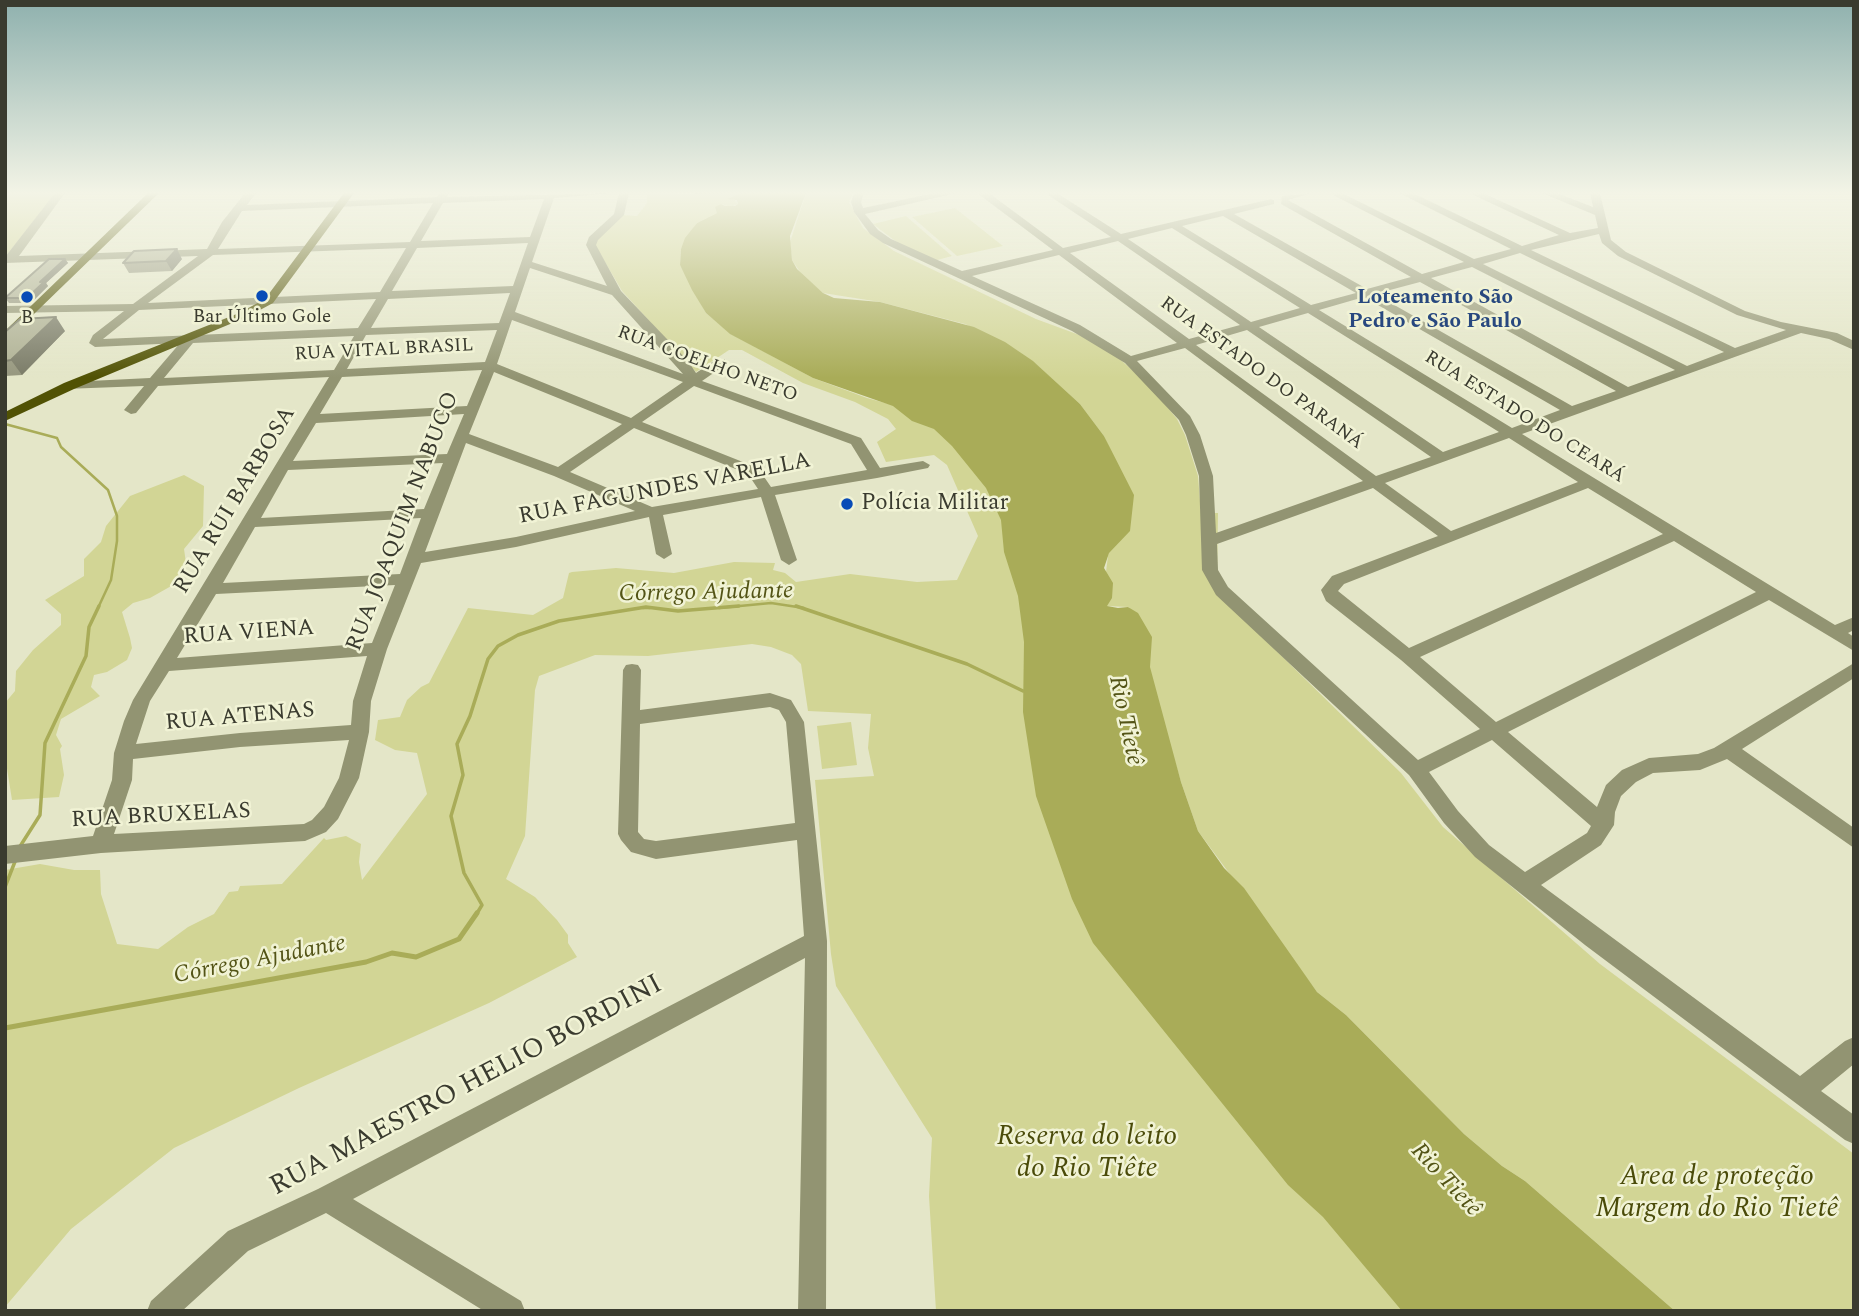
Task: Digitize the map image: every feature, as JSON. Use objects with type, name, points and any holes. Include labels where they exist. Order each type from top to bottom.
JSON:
[{"type":"main road","points":[[5,338],[92,254]]},
{"type":"main road","points":[[7,416],[69,386],[243,316],[269,302],[305,254]]},
{"type":"street","points":[[8,260],[162,254]]},
{"type":"street","points":[[207,254],[174,277],[97,338],[95,343],[363,333],[506,320]]},
{"type":"street","name":"RUA RUI BARBOSA","points":[[101,844],[122,780],[124,753],[142,700],[211,589],[281,466],[340,372],[408,254]]},
{"type":"street","name":"RUA JOAQUIM NABUCO","points":[[319,826],[331,813],[349,778],[360,732],[362,701],[378,649],[490,366],[530,254]]},
{"type":"street","points":[[597,254],[616,293],[684,363],[694,380]]},
{"type":"street","points":[[916,254],[1087,334],[1129,360],[1185,419],[1193,435],[1206,476],[1210,570],[1222,592],[1416,770],[1451,817],[1482,851],[1854,1131]]},
{"type":"street","points":[[961,275],[1051,254]]},
{"type":"street","name":"RUA ESTADO DO PARANÁ","points":[[1065,254],[1448,536]]},
{"type":"street","points":[[1145,254],[1441,457]]},
{"type":"street","name":"RUA ESTADO DO CEARÁ","points":[[1220,254],[1854,645]]},
{"type":"street","points":[[1298,254],[1571,411]]},
{"type":"street","points":[[1380,254],[1626,391]]},
{"type":"street","points":[[1455,254],[1685,370]]},
{"type":"street","points":[[1129,360],[1508,254]]},
{"type":"street","points":[[1533,254],[1733,352]]},
{"type":"street","points":[[1625,254],[1639,264],[1741,313],[1798,330],[1842,338],[1854,346]]},
{"type":"street","points":[[526,264],[616,293]]},
{"type":"street","points":[[5,310],[269,302],[516,289]]},
{"type":"street","name":"RUA COELHO NETO","points":[[506,320],[694,380],[856,441],[877,474]]},
{"type":"street","points":[[1209,541],[1798,330]]},
{"type":"street","points":[[131,410],[183,341]]},
{"type":"street","points":[[559,473],[721,362]]},
{"type":"street","name":"RUA VITAL BRASIL","points":[[69,386],[490,366],[752,471],[766,492],[789,560]]},
{"type":"street","points":[[311,419],[471,411]]},
{"type":"street","points":[[461,436],[653,512],[664,554]]},
{"type":"street","points":[[281,466],[452,458]]},
{"type":"street","name":"RUA FAGUNDES VARELLA","points":[[415,559],[516,542],[653,512],[923,465]]},
{"type":"street","points":[[1588,483],[1338,580],[1329,590],[1332,597],[1496,731],[1604,825]]},
{"type":"street","points":[[249,523],[430,513]]},
{"type":"street","points":[[1406,656],[1674,535]]},
{"type":"street","points":[[211,589],[405,579]]},
{"type":"street","points":[[1416,770],[1769,593]]},
{"type":"street","points":[[1835,633],[1854,623]]},
{"type":"street","name":"RUA VIENA","points":[[165,665],[378,649]]},
{"type":"street","points":[[632,670],[628,834],[638,846],[656,850],[806,830]]},
{"type":"street","points":[[1524,884],[1594,839],[1604,825],[1605,812],[1613,791],[1629,776],[1661,763],[1700,762],[1728,749],[1854,670]]},
{"type":"street","points":[[631,718],[770,700],[785,705],[795,722],[816,941],[812,1311]]},
{"type":"street","name":"RUA ATENAS","points":[[124,753],[240,740],[360,732]]},
{"type":"street","points":[[1728,749],[1852,835]]},
{"type":"street","name":"RUA BRUXELAS","points":[[6,855],[101,844],[288,834],[305,832],[319,826]]},
{"type":"street","name":"RUA MAESTRO HELIO BORDINI","points":[[161,1311],[238,1241],[327,1198],[816,941]]},
{"type":"street","points":[[1801,1091],[1854,1049]]},
{"type":"street","points":[[327,1198],[511,1311]]},
{"type":"green space","name":"Reserva do leito do Rio Tiête","points":[[601,254],[681,254],[680,265],[706,313],[731,334],[813,378],[867,398],[958,423],[1437,1311],[936,1311],[929,1196],[932,1138],[836,986],[831,954],[815,780],[874,776],[868,748],[871,714],[808,711],[801,664],[792,655],[771,647],[752,644],[648,656],[595,655],[539,676],[535,690],[525,836],[506,879],[535,897],[557,920],[568,935],[568,943],[577,957],[489,1003],[299,1088],[174,1148],[71,1229],[5,1307],[5,870],[40,864],[74,870],[100,870],[101,894],[117,944],[158,949],[188,927],[214,914],[229,892],[238,891],[240,886],[282,884],[324,838],[326,840],[346,836],[361,844],[359,862],[362,880],[427,794],[417,753],[395,750],[375,740],[378,720],[400,717],[407,700],[429,683],[468,608],[533,615],[563,598],[569,573],[616,568],[674,573],[734,562],[775,563],[773,570],[785,573],[796,582],[850,574],[917,582],[957,580],[978,536],[947,465],[934,455],[886,462],[877,442],[896,429],[888,419],[855,402],[803,383],[742,350],[729,350],[696,372],[622,291]]},
{"type":"green space","name":"Area de proteção Margem do Rio Tietê","points":[[791,254],[901,254],[1036,319],[1093,340],[1114,354],[1149,385],[1177,419],[1185,435],[1198,476],[1201,513],[1218,513],[1217,580],[1251,626],[1401,773],[1443,827],[1600,964],[1854,1154],[1854,1311],[1675,1311],[1525,1181],[1502,1166],[1464,1134],[1346,1015],[1317,992],[1198,831],[1129,607],[1107,606],[1106,572],[1119,469],[1104,436],[1080,404],[1036,364],[1015,349],[965,324],[880,302],[823,293],[802,275]]},
{"type":"green space","points":[[920,254],[952,256],[934,261]]},
{"type":"green space","points":[[184,475],[204,486],[203,526],[184,549],[186,563],[173,585],[150,598],[133,603],[122,612],[132,648],[127,660],[107,672],[94,675],[91,687],[100,696],[61,719],[56,735],[62,746],[60,749],[64,775],[59,797],[12,800],[5,756],[5,703],[15,691],[16,671],[33,650],[61,625],[61,614],[45,600],[84,576],[84,559],[101,542],[106,526],[130,496]]},
{"type":"green space","points":[[851,722],[857,765],[822,769],[817,726]]},
{"type":"water","name":"Rio Tietê","points":[[681,254],[792,254],[797,269],[823,293],[834,298],[880,302],[974,327],[1005,342],[1033,361],[1080,404],[1104,436],[1134,495],[1130,531],[1109,553],[1104,568],[1113,583],[1112,598],[1107,606],[1128,607],[1138,613],[1152,637],[1150,667],[1181,782],[1198,831],[1224,868],[1244,888],[1317,992],[1346,1015],[1464,1134],[1502,1166],[1525,1181],[1675,1311],[1402,1311],[1323,1217],[1288,1185],[1093,943],[1072,899],[1036,796],[1023,712],[1024,642],[1018,596],[1004,552],[1001,520],[986,488],[952,446],[934,429],[912,421],[893,406],[813,378],[730,334],[706,313],[680,265]]},
{"type":"building","points":[[131,254],[172,254],[166,261],[123,263]]},
{"type":"building","points":[[49,259],[65,259],[27,298],[5,298]]},
{"type":"building","points":[[56,317],[11,360],[5,361],[5,332],[20,319]]},
{"type":"waterway","name":"Córrego Ajudante","points":[[5,424],[57,438],[61,447],[108,490],[117,516],[117,541],[111,580],[98,608]]},
{"type":"waterway","name":"Córrego Ajudante","points":[[719,608],[771,603],[800,607]]},
{"type":"waterway","name":"Córrego Ajudante","points":[[19,848],[40,815],[45,743],[86,656],[89,627],[99,606]]},
{"type":"waterway","name":"Córrego Ajudante","points":[[476,915],[482,905],[464,873],[451,816],[463,775],[457,744],[470,716],[488,659],[498,646],[518,635],[559,621],[646,607],[678,611],[739,606]]},
{"type":"waterway","name":"Córrego Ajudante","points":[[796,606],[800,607]]},
{"type":"waterway","name":"Córrego Ajudante","points":[[800,607],[967,664],[1023,691]]},
{"type":"waterway","name":"Córrego Ajudante","points":[[643,608],[650,608]]},
{"type":"waterway","name":"Córrego Ajudante","points":[[5,887],[16,859]]},
{"type":"waterway","name":"Córrego Ajudante","points":[[5,1028],[366,962],[392,953],[416,957],[459,939],[477,913]]},
{"type":"place","name":"Bar Último Gole","points":[[262,296]]},
{"type":"place","name":"B","points":[[27,297]]},
{"type":"place","name":"Polícia Militar","points":[[847,504]]},
{"type":"district","name":"Loteamento São Pedro e São Paulo","points":[[1435,311]]}]
